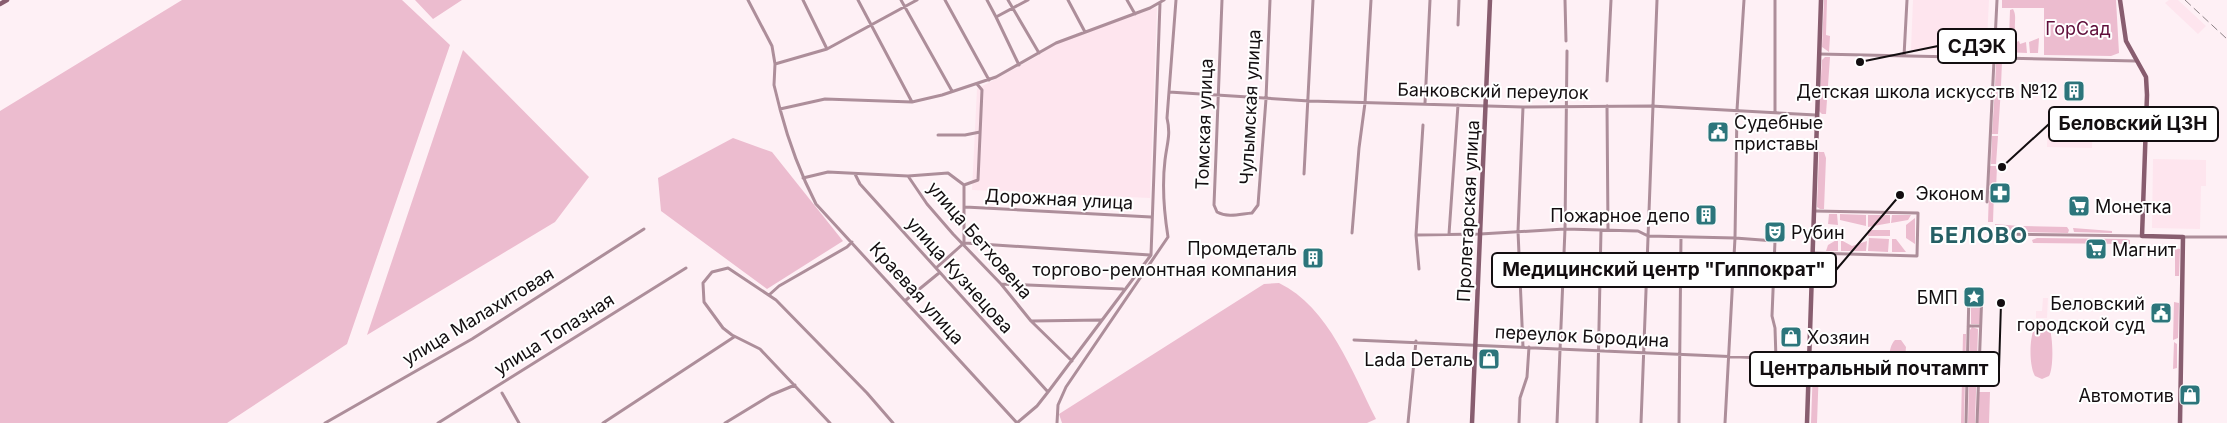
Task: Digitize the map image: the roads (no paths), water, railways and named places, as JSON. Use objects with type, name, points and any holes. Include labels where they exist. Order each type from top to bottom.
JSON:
[{"type":"street","points":[[0,4],[7,0]]},
{"type":"street","name":"Краевая улица","points":[[748,0],[772,46],[775,64],[774,85],[789,144],[802,178],[816,204],[1017,423]]},
{"type":"street","points":[[803,0],[827,49]]},
{"type":"street","points":[[858,0],[912,102]]},
{"type":"street","points":[[901,0],[952,91]]},
{"type":"street","points":[[775,64],[827,49],[916,0]]},
{"type":"street","points":[[945,0],[989,80]]},
{"type":"street","points":[[987,0],[1019,65]]},
{"type":"street","points":[[1008,0],[1039,53]]},
{"type":"street","points":[[996,17],[1028,0]]},
{"type":"street","points":[[1068,0],[1085,32]]},
{"type":"street","points":[[1127,0],[1135,14]]},
{"type":"street","points":[[780,109],[825,100],[912,102],[977,84],[1019,65],[1056,43],[1135,14],[1160,4],[1164,0]]},
{"type":"street","points":[[1058,423],[1058,405],[1066,387],[1168,237],[1164,208],[1165,160],[1170,132],[1167,118],[1176,0]]},
{"type":"street","name":"Томская улица","points":[[1222,0],[1214,206],[1217,212],[1222,215],[1252,213]]},
{"type":"street","name":"Чулымская улица","points":[[1252,213],[1258,205],[1266,99],[1270,0]]},
{"type":"street","points":[[1304,174],[1313,0]]},
{"type":"street","points":[[1352,234],[1359,148],[1366,103],[1371,0]]},
{"type":"street","points":[[1425,103],[1430,0]]},
{"type":"street","points":[[1458,25],[1459,0]]},
{"type":"street","name":"Пролетарская улица","points":[[1472,423],[1490,0]]},
{"type":"street","points":[[1565,0],[1566,41]]},
{"type":"street","points":[[1607,81],[1611,0]]},
{"type":"street","points":[[1641,423],[1656,0]]},
{"type":"street","points":[[1725,423],[1727,356],[1735,238],[1737,110],[1744,0]]},
{"type":"street","points":[[1776,0],[1776,112]]},
{"type":"street","points":[[1807,423],[1821,0]]},
{"type":"street","points":[[1904,56],[1907,0]]},
{"type":"street","points":[[1987,202],[1997,0]]},
{"type":"street","points":[[2120,0],[2126,41],[2146,77],[2142,236]]},
{"type":"street","points":[[1017,423],[1048,392],[1151,255],[1160,4]]},
{"type":"street","points":[[1557,423],[1565,229],[1567,51]]},
{"type":"street","points":[[1818,54],[2136,61]]},
{"type":"street","points":[[964,186],[978,180],[982,90],[977,84]]},
{"type":"street","name":"Банковский переулок","points":[[1169,92],[1309,101],[1523,107],[1651,106],[1816,115]]},
{"type":"street","points":[[1449,232],[1458,105]]},
{"type":"street","points":[[1607,106],[1608,230]]},
{"type":"street","points":[[1523,107],[1518,231],[1523,347]]},
{"type":"street","points":[[1419,269],[1416,235],[1423,125]]},
{"type":"street","points":[[938,135],[965,135],[980,132]]},
{"type":"street","points":[[802,178],[828,172],[908,176],[948,173],[964,186],[964,243]]},
{"type":"street","name":"улица Кузнецова","points":[[855,174],[860,184],[1048,392]]},
{"type":"street","name":"улица Бетховена","points":[[908,176],[928,204],[1001,284],[1031,321],[1072,361]]},
{"type":"street","name":"Дорожная улица","points":[[965,207],[1151,217]]},
{"type":"street","points":[[1812,253],[1918,256],[1918,213],[1814,211]]},
{"type":"street","name":"улица Малахитовая","points":[[324,423],[472,339],[644,229]]},
{"type":"street","points":[[1416,235],[1449,232],[1480,234],[1565,229],[1638,230],[1648,236],[1774,241],[1772,316],[1775,328],[1776,358]]},
{"type":"street","points":[[1597,423],[1602,230]]},
{"type":"street","points":[[2000,234],[2227,237]]},
{"type":"street","points":[[1679,423],[1681,237]]},
{"type":"street","points":[[2180,423],[2184,237]]},
{"type":"street","points":[[769,295],[779,286],[847,247],[852,242]]},
{"type":"street","points":[[935,268],[964,243],[1151,255]]},
{"type":"street","name":"улица Топазная","points":[[438,423],[686,268]]},
{"type":"street","points":[[829,423],[760,349],[723,328],[704,302],[703,283],[712,272],[728,268],[776,300],[867,393],[893,423]]},
{"type":"street","points":[[906,300],[939,273]]},
{"type":"street","points":[[1001,284],[1124,289]]},
{"type":"street","points":[[1966,423],[1969,291],[1982,291],[1977,423]]},
{"type":"street","name":"улица Бетховена","points":[[1031,321],[1101,320]]},
{"type":"street","points":[[1968,326],[1980,326]]},
{"type":"street","points":[[603,423],[735,336]]},
{"type":"street","name":"переулок Бородина","points":[[1354,340],[1416,341],[1809,360]]},
{"type":"street","points":[[1408,423],[1416,341]]},
{"type":"street","points":[[1518,423],[1520,398],[1527,377],[1529,347]]},
{"type":"street","points":[[725,423],[771,395],[795,385]]},
{"type":"street","points":[[502,393],[519,423]]},
{"type":"railway","points":[[2185,0],[2227,39]]},
{"type":"place","name":"СДЭК","points":[[1860,62]]},
{"type":"place","name":"Детская школа искусств №12","points":[[2074,91]]},
{"type":"place","name":"Судебные приставы","points":[[1718,132]]},
{"type":"place","name":"Беловский ЦЗН","points":[[2002,167]]},
{"type":"place","name":"Эконом","points":[[2000,193]]},
{"type":"place","name":"Медицинский центр \"Гиппократ\"","points":[[1900,195]]},
{"type":"place","name":"Монетка","points":[[2079,206]]},
{"type":"place","name":"Пожарное депо","points":[[1706,215]]},
{"type":"place","name":"Рубин","points":[[1775,232]]},
{"type":"place","name":"Магнит","points":[[2096,249]]},
{"type":"place","name":"Промдеталь торгово-ремонтная компания","points":[[1313,258]]},
{"type":"place","name":"БМП","points":[[1974,297]]},
{"type":"place","name":"Центральный почтампт","points":[[2001,303]]},
{"type":"place","name":"Беловский городской суд","points":[[2161,313]]},
{"type":"place","name":"Хозяин","points":[[1791,337]]},
{"type":"place","name":"Lada Dеталь","points":[[1489,359]]},
{"type":"place","name":"Автомотив","points":[[2190,395]]},
{"type":"district","name":"БЕЛОВО","points":[[1979,235]]},
{"type":"park label","name":"ГорСад","points":[[2078,28]]}]
